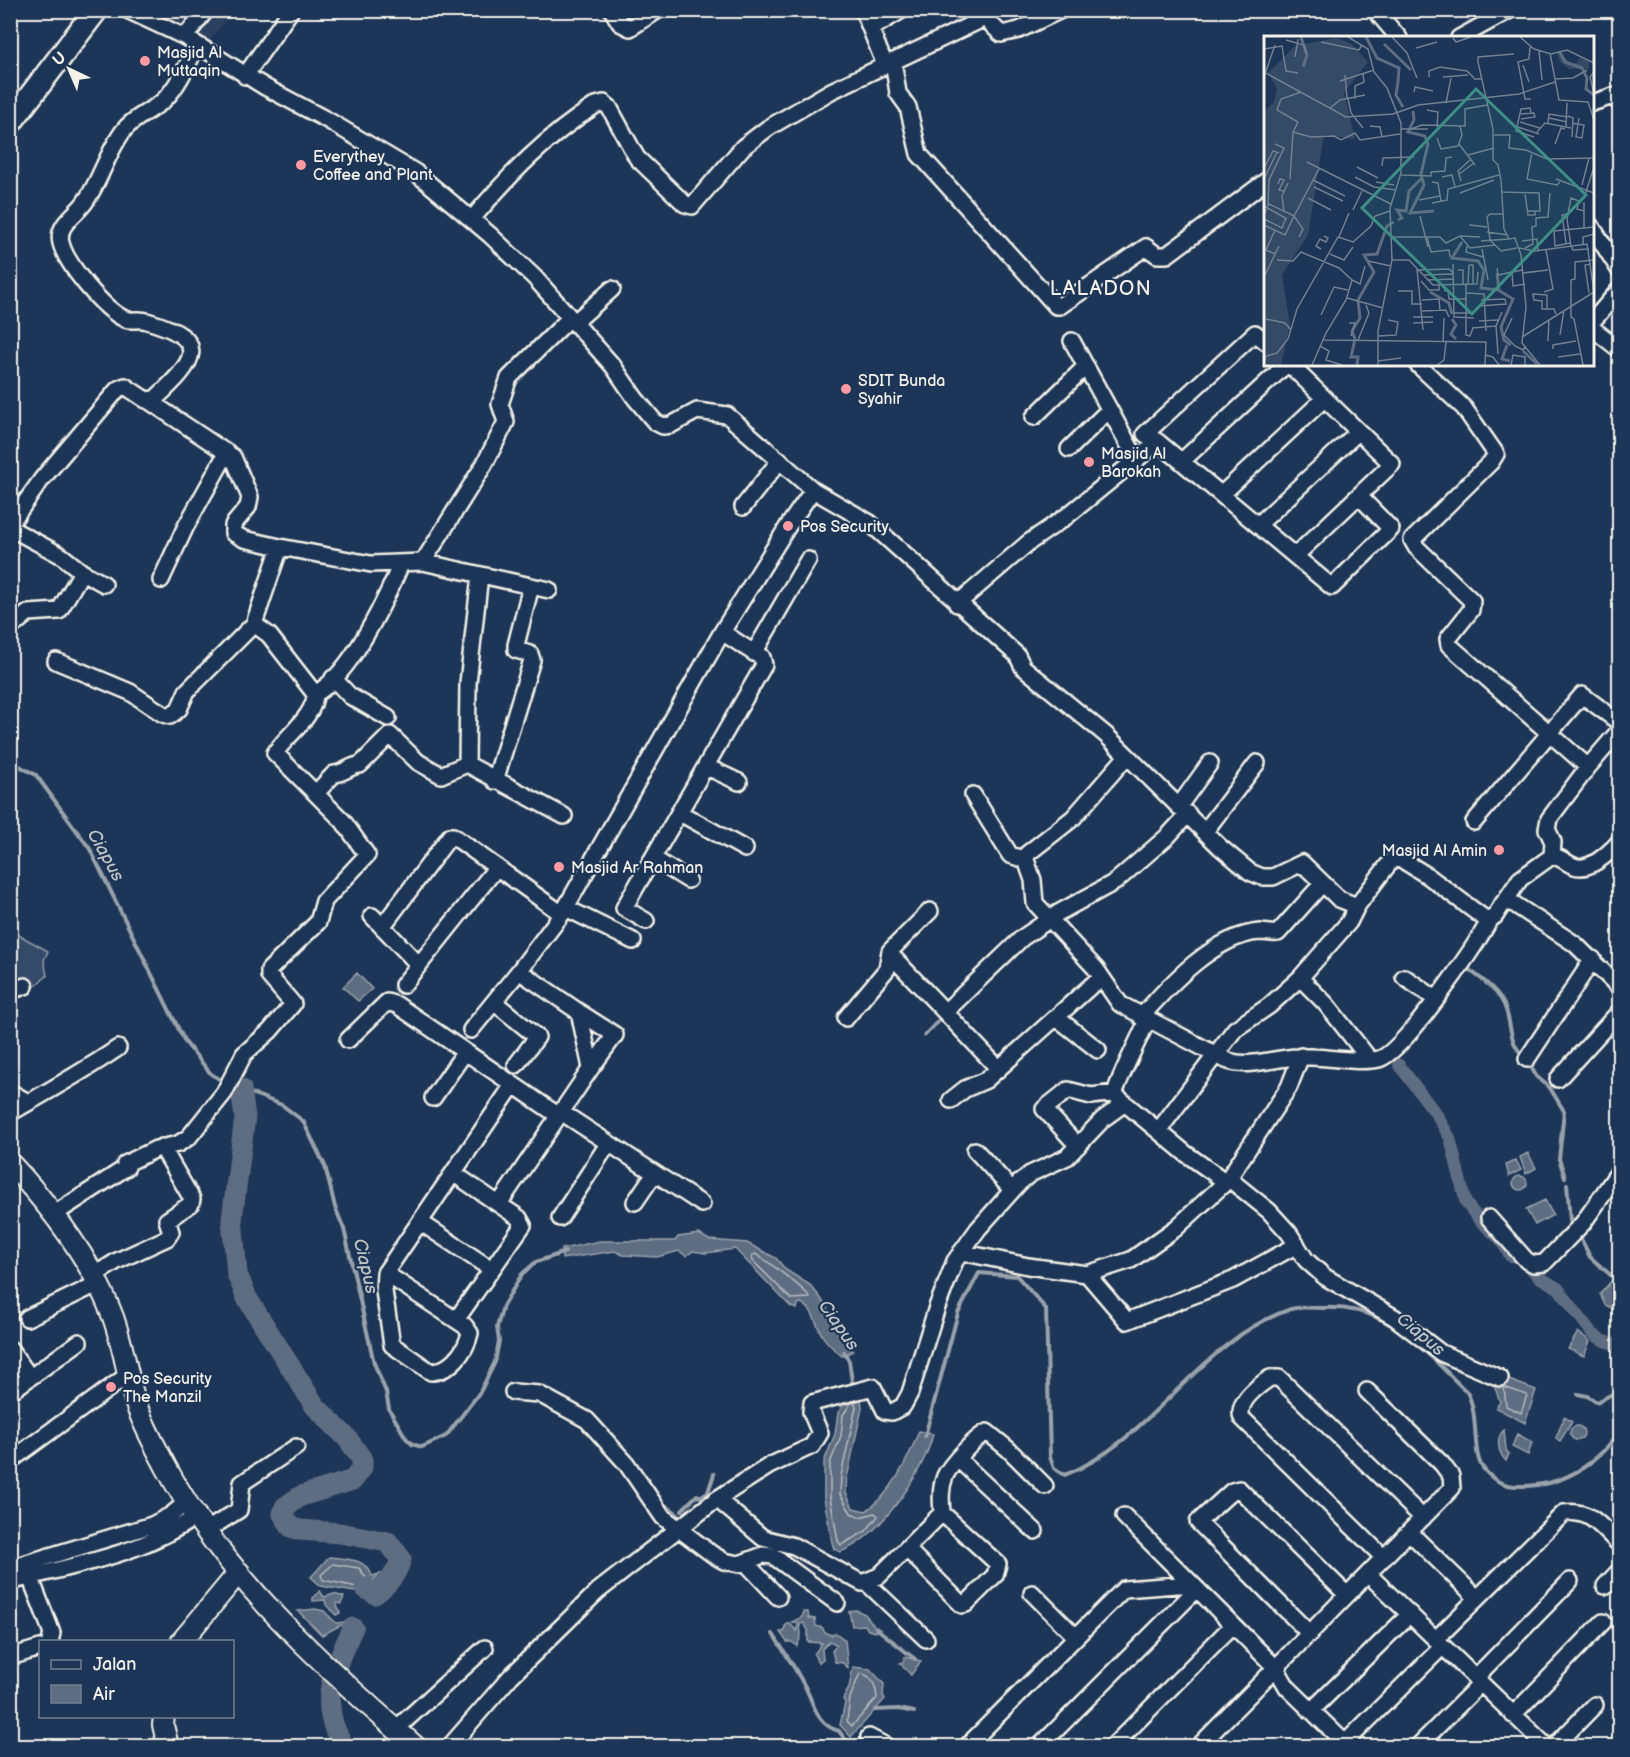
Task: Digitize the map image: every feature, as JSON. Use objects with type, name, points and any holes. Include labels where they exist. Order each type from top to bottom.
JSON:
[{"type":"main road","points":[[10,123],[96,10]]},
{"type":"street","points":[[127,10],[191,41],[245,76],[399,162],[472,219],[522,266],[613,366],[655,422],[663,426],[671,425],[700,411],[727,415],[813,490],[861,516],[957,604],[1017,655],[1023,667],[1090,721],[1206,830],[1227,853],[1255,874],[1273,877],[1300,863],[1345,903],[1357,906]]},
{"type":"street","points":[[148,401],[158,397],[189,363],[193,353],[191,345],[182,337],[156,324],[140,319],[128,320],[110,309],[88,286],[68,258],[62,246],[60,233],[63,225],[89,197],[125,128],[169,94],[206,10]]},
{"type":"street","points":[[245,76],[291,10]]},
{"type":"street","points":[[612,10],[620,23],[630,28],[658,10]]},
{"type":"street","points":[[863,10],[889,63],[898,93],[908,107],[919,154],[1056,306],[1060,306],[1146,247],[1157,255],[1167,255],[1264,182]]},
{"type":"street","points":[[872,28],[902,10]]},
{"type":"street","points":[[472,219],[510,174],[539,147],[581,115],[604,103],[609,106],[637,158],[685,204],[692,206],[743,147],[768,128],[831,91],[985,18],[1001,34],[1019,30],[1061,10]]},
{"type":"street","points":[[1375,10],[1397,36]]},
{"type":"street","points":[[1463,36],[1510,10]]},
{"type":"street","points":[[1594,103],[1613,96],[1620,104]]},
{"type":"street","points":[[1594,229],[1620,271]]},
{"type":"street","points":[[423,562],[484,465],[506,422],[502,411],[509,378],[572,320],[612,289]]},
{"type":"street","points":[[1594,321],[1620,289]]},
{"type":"street","points":[[1594,328],[1620,350]]},
{"type":"street","points":[[957,604],[1152,438],[1255,333],[1264,340]]},
{"type":"street","points":[[1072,341],[1133,453]]},
{"type":"street","points":[[1034,417],[1086,366]]},
{"type":"street","points":[[1182,461],[1286,366]]},
{"type":"street","points":[[1290,366],[1392,464],[1295,556]]},
{"type":"street","points":[[1419,366],[1464,408],[1496,454],[1491,462],[1413,540],[1416,547],[1472,601],[1471,610],[1448,639],[1449,645],[1588,767]]},
{"type":"street","points":[[104,584],[82,572],[63,556],[10,526],[42,479],[118,389],[128,387],[227,452],[236,462],[250,496],[248,507],[233,525],[233,533],[244,539],[371,564],[423,562],[549,590]]},
{"type":"street","points":[[1222,494],[1324,399]]},
{"type":"street","points":[[1069,449],[1109,410]]},
{"type":"street","points":[[1258,525],[1358,432]]},
{"type":"street","points":[[1152,438],[1332,587],[1391,529],[1359,496]]},
{"type":"street","points":[[161,580],[189,520],[227,452]]},
{"type":"street","points":[[743,507],[780,460]]},
{"type":"street","points":[[471,1030],[564,911],[722,632],[813,490]]},
{"type":"street","points":[[56,661],[130,692],[163,714],[170,716],[181,706],[187,691],[247,628],[254,624],[280,547]]},
{"type":"street","points":[[754,653],[808,560]]},
{"type":"street","points":[[315,694],[333,678],[365,636],[401,564]]},
{"type":"street","points":[[10,628],[28,613],[51,614],[59,611],[82,572]]},
{"type":"street","points":[[467,764],[468,683],[480,575]]},
{"type":"street","points":[[495,782],[532,660],[530,654],[516,650],[531,586]]},
{"type":"street","points":[[53,1215],[127,1167],[125,1164],[162,1147],[185,1140],[224,1093],[244,1054],[282,1019],[293,1004],[269,976],[269,970],[318,922],[326,898],[360,865],[367,855],[343,821],[275,753],[309,712],[315,702],[315,694],[269,635],[254,624]]},
{"type":"street","points":[[646,921],[624,908],[764,665],[762,657],[722,632]]},
{"type":"street","points":[[333,678],[350,696],[388,718]]},
{"type":"street","points":[[1474,822],[1582,695],[1620,723]]},
{"type":"street","points":[[1552,856],[1553,842],[1547,829],[1549,819],[1588,767],[1620,730]]},
{"type":"street","points":[[316,793],[334,774],[345,773],[355,765],[360,765],[390,735],[430,771],[441,775],[467,764]]},
{"type":"street","points":[[1127,756],[1073,818],[1030,851],[1026,860],[1033,880],[1035,903],[1054,916],[1096,969],[1120,1004],[1144,1019],[1233,1063],[1244,1065],[1273,1058],[1301,1056],[1370,1060],[1388,1056],[1436,999],[1520,879],[1552,856],[1562,858],[1576,867],[1585,866],[1605,855],[1620,841]]},
{"type":"street","points":[[946,1011],[1022,938],[1054,916],[1115,882],[1168,836],[1210,763]]},
{"type":"street","points":[[1206,830],[1257,763]]},
{"type":"street","points":[[467,764],[495,782],[564,816]]},
{"type":"street","points":[[707,766],[739,782]]},
{"type":"street","points":[[974,795],[1010,855],[1026,860]]},
{"type":"street","points":[[680,813],[745,849]]},
{"type":"street","points":[[419,965],[377,921],[450,836],[564,911],[633,941]]},
{"type":"street","points":[[1159,1130],[1235,1029],[1269,1006],[1300,978],[1349,922],[1357,906],[1396,857],[1428,876],[1489,921]]},
{"type":"street","points":[[654,859],[688,880]]},
{"type":"street","points":[[403,985],[497,867]]},
{"type":"street","points":[[450,1746],[511,1676],[591,1597],[717,1499],[769,1466],[815,1444],[820,1433],[810,1404],[875,1388],[883,1408],[888,1413],[903,1406],[910,1393],[943,1288],[961,1252],[1012,1190],[1030,1174],[1062,1161],[1120,1098],[1144,1019],[1172,983],[1209,953],[1228,942],[1258,932],[1278,933],[1322,884]]},
{"type":"street","points":[[1504,901],[1514,904],[1565,937],[1593,959],[1620,988]]},
{"type":"street","points":[[846,1018],[886,969],[890,954],[930,911]]},
{"type":"street","points":[[890,954],[938,1008],[946,1011],[999,1069]]},
{"type":"street","points":[[1527,1059],[1593,959]]},
{"type":"street","points":[[499,1204],[615,1035],[519,971]]},
{"type":"street","points":[[1404,977],[1436,999]]},
{"type":"street","points":[[1300,978],[1326,1004],[1370,1060]]},
{"type":"street","points":[[951,1101],[965,1089],[982,1083],[1093,984],[1103,980]]},
{"type":"street","points":[[348,1040],[387,1002],[397,1005],[513,1084],[702,1204]]},
{"type":"street","points":[[494,1002],[537,1037],[516,1065]]},
{"type":"street","points":[[1558,1080],[1620,1011]]},
{"type":"street","points":[[579,1012],[591,1068]]},
{"type":"street","points":[[1057,1018],[1098,1050]]},
{"type":"street","points":[[10,1113],[44,1096],[61,1082],[118,1048]]},
{"type":"street","points":[[433,1098],[465,1052]]},
{"type":"street","points":[[961,1252],[1028,1266],[1087,1274],[1124,1263],[1142,1253],[1176,1228],[1227,1180],[1289,1087],[1301,1056]]},
{"type":"street","points":[[385,1273],[456,1320],[470,1333],[468,1343],[455,1361],[438,1372],[431,1372],[392,1345],[384,1291],[385,1273],[513,1084]]},
{"type":"street","points":[[1078,1146],[1045,1112],[1045,1108],[1066,1090],[1091,1096],[1120,1098],[1195,1162],[1227,1180],[1269,1211],[1297,1245],[1306,1260],[1325,1277],[1400,1321],[1442,1353],[1500,1378]]},
{"type":"street","points":[[10,1092],[28,1102]]},
{"type":"street","points":[[560,1218],[608,1144]]},
{"type":"street","points":[[27,1318],[167,1238],[171,1232],[167,1220],[191,1204],[192,1199],[162,1147]]},
{"type":"street","points":[[975,1150],[1012,1190]]},
{"type":"street","points":[[10,1163],[53,1215],[95,1280],[113,1317],[136,1403],[165,1466],[197,1516],[239,1572],[282,1622],[415,1746]]},
{"type":"street","points":[[1489,1218],[1527,1260],[1534,1264],[1544,1263],[1583,1223],[1620,1170]]},
{"type":"street","points":[[453,1173],[519,1218],[522,1225],[456,1320]]},
{"type":"street","points":[[635,1202],[654,1174]]},
{"type":"street","points":[[420,1222],[491,1269]]},
{"type":"street","points":[[1087,1274],[1127,1321],[1233,1280],[1297,1245]]},
{"type":"street","points":[[10,1392],[79,1342]]},
{"type":"street","points":[[10,1349],[30,1377]]},
{"type":"street","points":[[10,1461],[129,1374]]},
{"type":"street","points":[[1384,1558],[1242,1418],[1240,1412],[1243,1403],[1270,1378],[1280,1378],[1423,1518]]},
{"type":"street","points":[[1199,1746],[1452,1488],[1451,1476],[1442,1464],[1367,1391]]},
{"type":"street","points":[[513,1392],[539,1394],[591,1424],[626,1463],[663,1517],[724,1561],[746,1563],[763,1555],[773,1556],[837,1603]]},
{"type":"street","points":[[907,1549],[962,1605],[971,1600],[995,1575],[998,1564],[942,1513],[941,1495],[945,1476],[983,1434],[989,1433],[1045,1486]]},
{"type":"street","points":[[10,1582],[28,1570],[163,1519],[239,1510],[242,1483],[296,1447]]},
{"type":"street","points":[[959,1460],[1035,1532]]},
{"type":"street","points":[[1310,1634],[1198,1522],[1232,1491],[1239,1490],[1347,1595]]},
{"type":"street","points":[[717,1499],[763,1538],[788,1544],[849,1578],[867,1583],[926,1639]]},
{"type":"street","points":[[1124,1516],[1276,1668],[1287,1687],[1347,1745],[1477,1599],[1564,1513],[1578,1511],[1589,1515],[1620,1545]]},
{"type":"street","points":[[867,1583],[879,1576],[942,1513]]},
{"type":"street","points":[[10,1568],[28,1570],[103,1560],[169,1534],[197,1516]]},
{"type":"street","points":[[163,1519],[169,1534]]},
{"type":"street","points":[[1409,1532],[1477,1599]]},
{"type":"street","points":[[746,1563],[778,1597]]},
{"type":"street","points":[[28,1570],[52,1633],[50,1640]]},
{"type":"street","points":[[1605,1586],[1620,1570]]},
{"type":"street","points":[[182,1640],[239,1572]]},
{"type":"street","points":[[1368,1574],[1546,1746]]},
{"type":"street","points":[[1418,1746],[1570,1581]]},
{"type":"street","points":[[967,1746],[1124,1589],[1193,1587]]},
{"type":"street","points":[[1040,1746],[1193,1587]]},
{"type":"street","points":[[1032,1593],[1076,1637]]},
{"type":"street","points":[[1311,1711],[1410,1614]]},
{"type":"street","points":[[1513,1715],[1603,1622]]},
{"type":"street","points":[[1113,1746],[1232,1626]]},
{"type":"street","points":[[10,1657],[39,1648]]},
{"type":"street","points":[[396,1729],[485,1648]]},
{"type":"street","points":[[1555,1746],[1594,1705]]},
{"type":"street","points":[[164,1718],[163,1725],[168,1746]]},
{"type":"street","points":[[869,1737],[886,1746]]},
{"type":"shaded area","points":[[174,11],[233,11],[208,43],[164,23]]},
{"type":"shaded area","points":[[10,930],[48,951],[44,960],[47,976],[13,1003],[10,1000]]},
{"type":"water","points":[[357,973],[372,989],[358,1001],[343,987]]},
{"type":"water","points":[[1528,1153],[1536,1168],[1526,1174],[1520,1157]]},
{"type":"water","points":[[1516,1160],[1521,1170],[1509,1176],[1506,1165]]},
{"type":"water","points":[[1517,1176],[1523,1176],[1527,1183],[1523,1190],[1517,1190],[1513,1186],[1513,1180]]},
{"type":"water","points":[[1545,1200],[1553,1215],[1535,1225],[1526,1209]]},
{"type":"water","points":[[699,1234],[709,1240],[747,1243],[776,1258],[786,1270],[810,1285],[820,1297],[853,1351],[842,1356],[836,1351],[824,1338],[809,1309],[801,1303],[798,1304],[797,1309],[791,1307],[735,1249],[705,1253],[693,1251],[686,1256],[679,1251],[657,1257],[623,1255],[615,1251],[562,1259],[562,1249],[600,1241],[675,1241],[678,1237]]},
{"type":"water","points":[[1614,1278],[1619,1281],[1619,1311],[1605,1305],[1600,1294]]},
{"type":"water","points":[[1578,1332],[1590,1341],[1584,1356],[1568,1349]]},
{"type":"water","points":[[1501,1377],[1536,1390],[1525,1423],[1496,1408],[1500,1402],[1494,1385],[1484,1379]]},
{"type":"water","points":[[846,1386],[860,1386],[862,1408],[847,1478],[846,1493],[853,1508],[866,1511],[875,1504],[898,1475],[919,1431],[933,1434],[920,1467],[897,1503],[869,1534],[855,1545],[840,1552],[834,1549],[824,1498],[824,1462],[835,1434],[838,1413],[846,1400]]},
{"type":"water","points":[[1564,1417],[1572,1422],[1560,1441],[1556,1438]]},
{"type":"water","points":[[1574,1426],[1580,1426],[1584,1433],[1580,1440],[1574,1440],[1570,1436],[1570,1430]]},
{"type":"water","points":[[1504,1430],[1506,1450],[1509,1454],[1506,1461],[1499,1446],[1499,1437]]},
{"type":"water","points":[[1517,1434],[1532,1442],[1528,1455],[1512,1447]]},
{"type":"water","points":[[329,1557],[355,1560],[365,1566],[372,1576],[380,1574],[360,1593],[321,1586],[311,1577]]},
{"type":"water","points":[[320,1591],[324,1597],[334,1594],[344,1597],[341,1604],[336,1603],[340,1613],[336,1615],[326,1605],[325,1600],[313,1601]]},
{"type":"water","points":[[315,1609],[324,1611],[336,1623],[354,1621],[363,1627],[357,1630],[341,1625],[322,1635],[298,1611]]},
{"type":"water","points":[[856,1610],[865,1614],[876,1628],[875,1632],[868,1630],[865,1625],[852,1626],[849,1611]]},
{"type":"water","points":[[804,1612],[808,1612],[809,1618],[815,1619],[816,1626],[823,1628],[824,1632],[831,1635],[836,1633],[845,1640],[848,1668],[843,1663],[835,1662],[832,1651],[837,1645],[830,1641],[822,1649],[823,1659],[818,1663],[814,1654],[822,1643],[808,1642],[808,1630],[804,1623],[800,1624],[801,1636],[797,1646],[792,1642],[787,1642],[780,1632],[784,1632],[785,1626],[789,1623],[797,1631],[798,1623],[792,1622],[802,1617]]},
{"type":"water","points":[[905,1657],[921,1661],[911,1675],[900,1663]]},
{"type":"water","points":[[853,1667],[870,1669],[884,1684],[885,1699],[851,1737],[840,1725],[845,1703],[843,1699],[849,1688]]},
{"type":"waterway","name":"Ciapus","points":[[10,761],[36,775],[90,849],[185,1042],[211,1074],[226,1083]]},
{"type":"waterway","points":[[1468,969],[1490,986],[1504,1003],[1516,1047],[1525,1057]]},
{"type":"waterway","points":[[925,1035],[943,1016]]},
{"type":"waterway","points":[[1529,1063],[1536,1076],[1550,1088],[1564,1111],[1559,1159],[1565,1177]]},
{"type":"waterway","points":[[1399,1065],[1437,1115],[1450,1138],[1466,1203],[1480,1221],[1501,1240],[1510,1256],[1520,1257],[1539,1277],[1558,1288],[1592,1333],[1602,1340],[1620,1346]]},
{"type":"waterway","name":"Ciapus","points":[[233,1086],[282,1105],[303,1121],[325,1166],[335,1207],[344,1229],[374,1363],[386,1392],[389,1409],[412,1444],[422,1447],[446,1436],[480,1392],[495,1362],[499,1341],[497,1327],[503,1306],[522,1274],[536,1262],[565,1252]]},
{"type":"waterway","points":[[241,1089],[245,1117],[232,1219],[237,1274],[247,1298],[315,1406],[347,1438],[362,1459],[362,1468],[353,1480],[301,1496],[285,1507],[283,1514],[291,1527],[300,1530],[340,1533],[388,1542],[401,1559],[397,1570],[375,1594],[365,1588]]},
{"type":"waterway","points":[[1567,1184],[1570,1220],[1574,1227]]},
{"type":"waterway","points":[[1579,1235],[1590,1257],[1614,1278]]},
{"type":"waterway","name":"Ciapus","points":[[925,1436],[958,1313],[979,1273],[1017,1276],[1046,1309],[1050,1457],[1054,1468],[1065,1475],[1096,1459],[1125,1439],[1203,1365],[1230,1343],[1259,1323],[1298,1308],[1354,1310],[1384,1321],[1407,1335],[1467,1392],[1473,1412],[1479,1461],[1490,1476],[1503,1483],[1513,1486],[1534,1485],[1563,1478],[1588,1464],[1620,1431]]},
{"type":"waterway","name":"Ciapus","points":[[844,1352],[849,1361],[853,1388]]},
{"type":"waterway","points":[[1578,1394],[1597,1402],[1620,1390]]},
{"type":"waterway","points":[[682,1510],[697,1495],[700,1497],[708,1492],[714,1474]]},
{"type":"waterway","points":[[659,1501],[682,1520]]},
{"type":"waterway","points":[[344,1746],[331,1716],[331,1687],[334,1672],[353,1628]]},
{"type":"waterway","points":[[876,1628],[915,1659]]},
{"type":"waterway","points":[[773,1634],[800,1677],[816,1712],[825,1724],[839,1731],[847,1742],[845,1746]]},
{"type":"waterway","points":[[875,1710],[899,1709],[914,1712]]},
{"type":"place","name":"Masjid Al Muttaqin","points":[[145,61]]},
{"type":"place","name":"Everythey Coffee and Plant","points":[[301,165]]},
{"type":"place","name":"SDIT Bunda Syahir","points":[[846,389]]},
{"type":"place","name":"Masjid Al Barokah","points":[[1089,462]]},
{"type":"place","name":"Pos Security","points":[[788,526]]},
{"type":"place","name":"Masjid Al Amin","points":[[1499,850]]},
{"type":"place","name":"Masjid Ar Rahman","points":[[559,867]]},
{"type":"place","name":"Pos Security The Manzil","points":[[111,1387]]},
{"type":"district","name":"LALADON","points":[[1101,288]]}]
